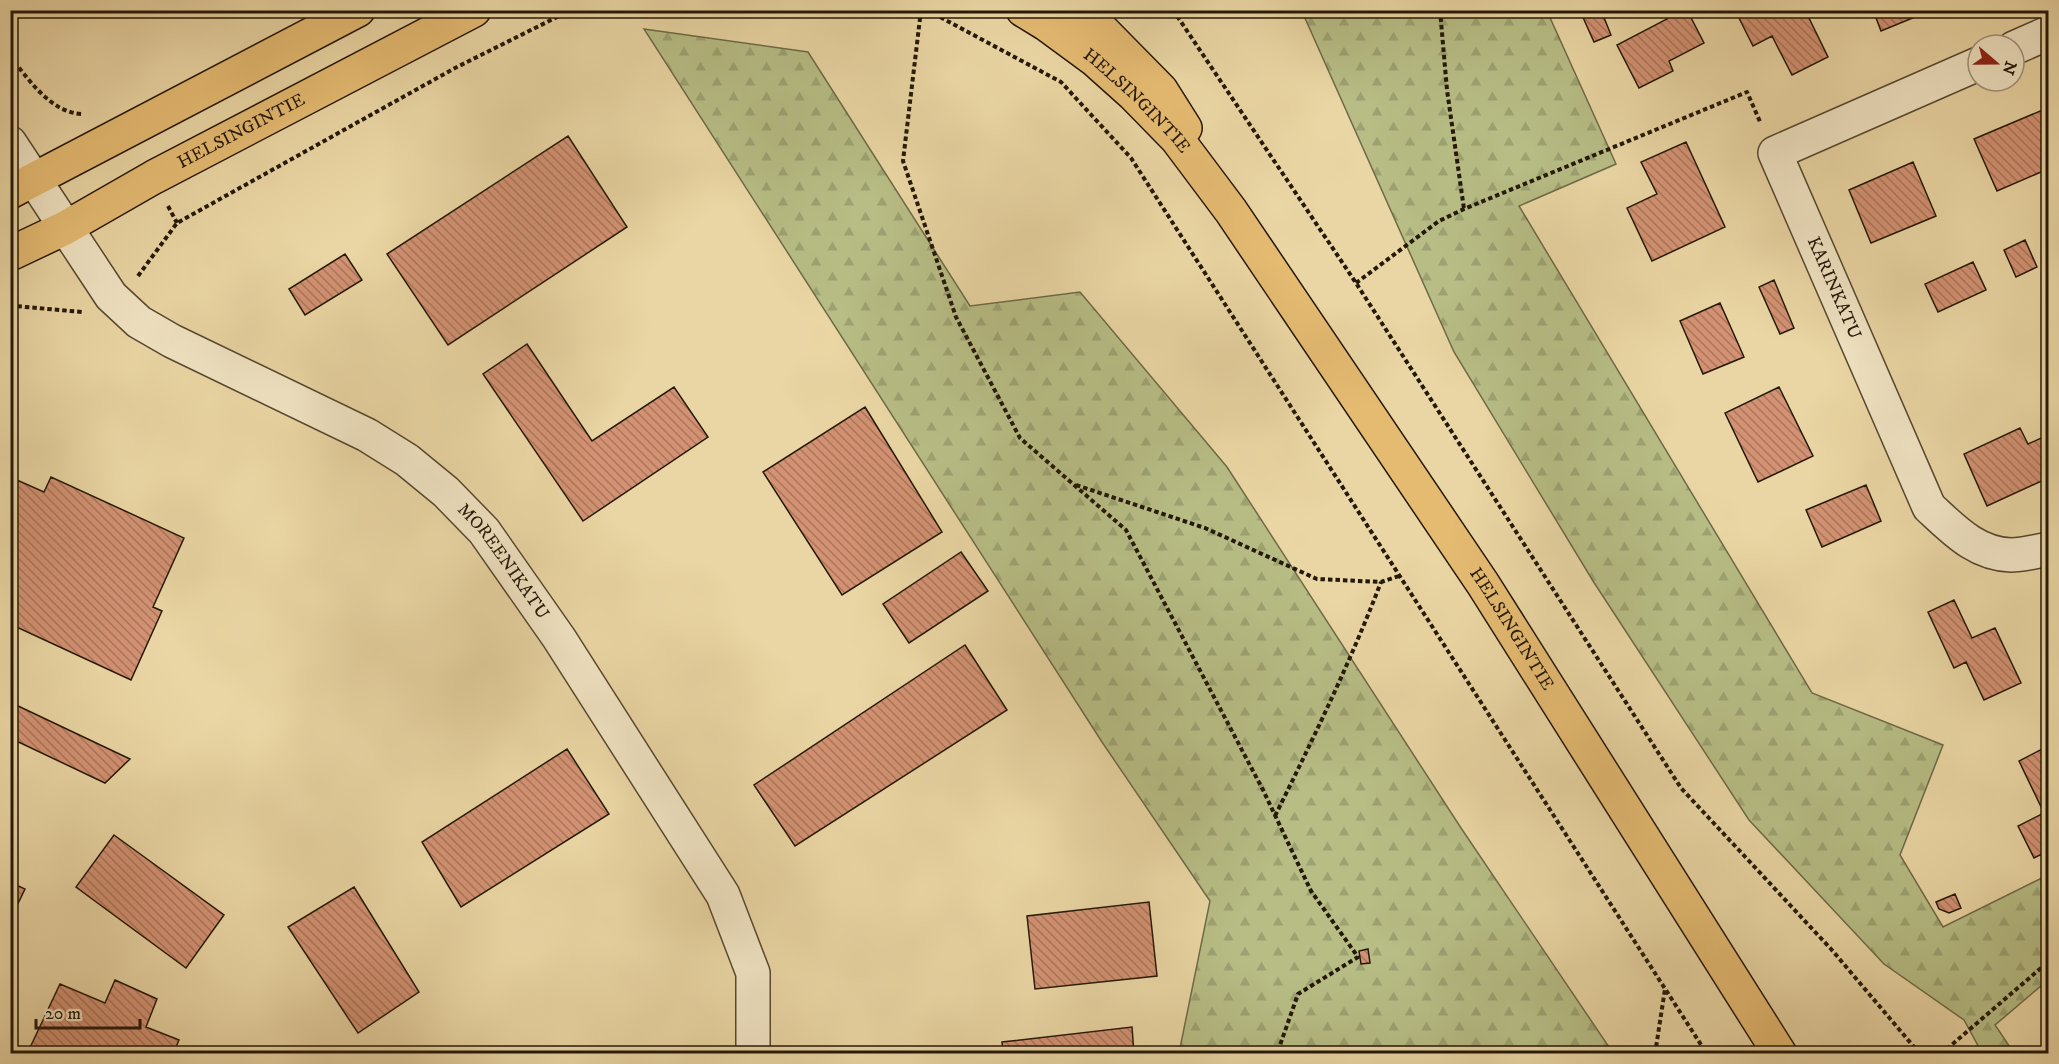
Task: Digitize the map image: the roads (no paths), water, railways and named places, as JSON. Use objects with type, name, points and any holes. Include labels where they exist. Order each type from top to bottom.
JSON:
[{"type":"main road","points":[[22,186],[358,10]]},
{"type":"main road","name":"HELSINGINTIE","points":[[10,254],[65,228],[154,177],[474,10]]},
{"type":"main road","name":"HELSINGINTIE","points":[[1023,10],[1095,60],[1133,94],[1177,139],[1231,211],[1483,584],[1780,1053]]},
{"type":"main road","name":"HELSINGINTIE","points":[[1077,10],[1100,27],[1161,90],[1184,126],[1231,211]]},
{"type":"street","points":[[2026,43],[2049,33]]},
{"type":"street","name":"KARINKATU","points":[[1966,69],[1775,153],[1929,507],[1964,539],[1987,552],[2013,555],[2047,552]]},
{"type":"street","name":"MOREENIKATU","points":[[10,143],[22,186],[65,228],[111,296],[139,322],[172,341],[377,441],[407,460],[446,492],[483,531],[559,638],[723,895],[753,973],[753,1053]]}]
